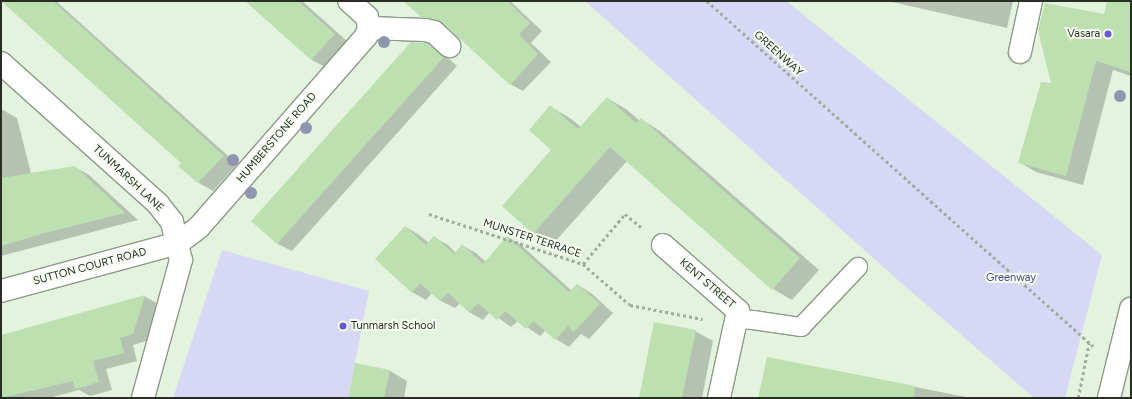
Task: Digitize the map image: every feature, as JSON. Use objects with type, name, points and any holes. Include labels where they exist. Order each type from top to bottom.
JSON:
[{"type":"street","points":[[349,1],[367,17],[369,28],[425,30],[434,32],[449,46]]},
{"type":"street","points":[[1020,52],[1031,1]]},
{"type":"street","name":"HUMBERSTONE ROAD","points":[[178,243],[199,227],[366,36],[369,28]]},
{"type":"street","name":"TUNMARSH LANE","points":[[1,63],[158,204],[172,222],[181,260],[144,398]]},
{"type":"street","name":"SUTTON COURT ROAD","points":[[1,291],[178,243]]},
{"type":"street","name":"KENT STREET","points":[[663,245],[738,311],[719,398]]},
{"type":"street","points":[[1109,398],[1131,309]]},
{"type":"lane","points":[[736,322],[753,320],[801,328],[858,267]]},
{"type":"path","name":"GREENWAY","points":[[707,1],[1089,343],[1078,398]]},
{"type":"path","name":"MUNSTER TERRACE","points":[[429,214],[583,264],[630,304],[736,322]]},
{"type":"path","points":[[583,264],[625,214],[663,245]]},
{"type":"green space","name":"Greenway","points":[[585,1],[786,1],[1102,255],[1065,398],[1034,398],[898,280]]},
{"type":"green space","points":[[222,250],[369,291],[348,398],[173,398]]},
{"type":"building","points":[[1,1],[53,1],[224,156],[198,183],[178,166],[181,163]]},
{"type":"building","points":[[245,1],[298,1],[335,34],[311,60]]},
{"type":"building","points":[[403,1],[507,1],[530,23],[519,35],[538,54],[510,85],[443,23],[437,20],[421,17]]},
{"type":"building","points":[[1107,1],[1131,1],[1131,72],[1096,61],[1066,176],[1018,163],[1041,82],[1051,83],[1038,30],[1045,3],[1104,14]]},
{"type":"building","points":[[411,42],[428,43],[444,57],[277,244],[251,221]]},
{"type":"building","points":[[607,97],[636,123],[641,118],[800,258],[772,290],[610,147],[533,234],[502,206],[551,150],[529,130],[550,105],[578,129]]},
{"type":"building","points":[[75,166],[125,213],[45,233],[1,246],[1,178]]},
{"type":"building","points":[[405,226],[426,245],[434,236],[454,254],[462,244],[483,264],[507,236],[569,292],[577,284],[600,304],[574,332],[568,326],[555,340],[534,321],[526,329],[505,311],[497,320],[478,303],[469,312],[448,293],[440,301],[420,283],[412,293],[375,259]]},
{"type":"building","points":[[145,295],[133,334],[120,338],[124,353],[93,361],[99,382],[75,389],[73,381],[1,398],[1,335]]},
{"type":"building","points":[[654,322],[696,330],[682,398],[639,398]]},
{"type":"building","points":[[767,357],[915,386],[914,398],[758,398]]},
{"type":"building","points":[[355,363],[390,370],[384,398],[348,398]]},
{"type":"place","name":"Vasara","points":[[1108,34]]},
{"type":"place","name":"Tunmarsh School","points":[[343,326]]}]
